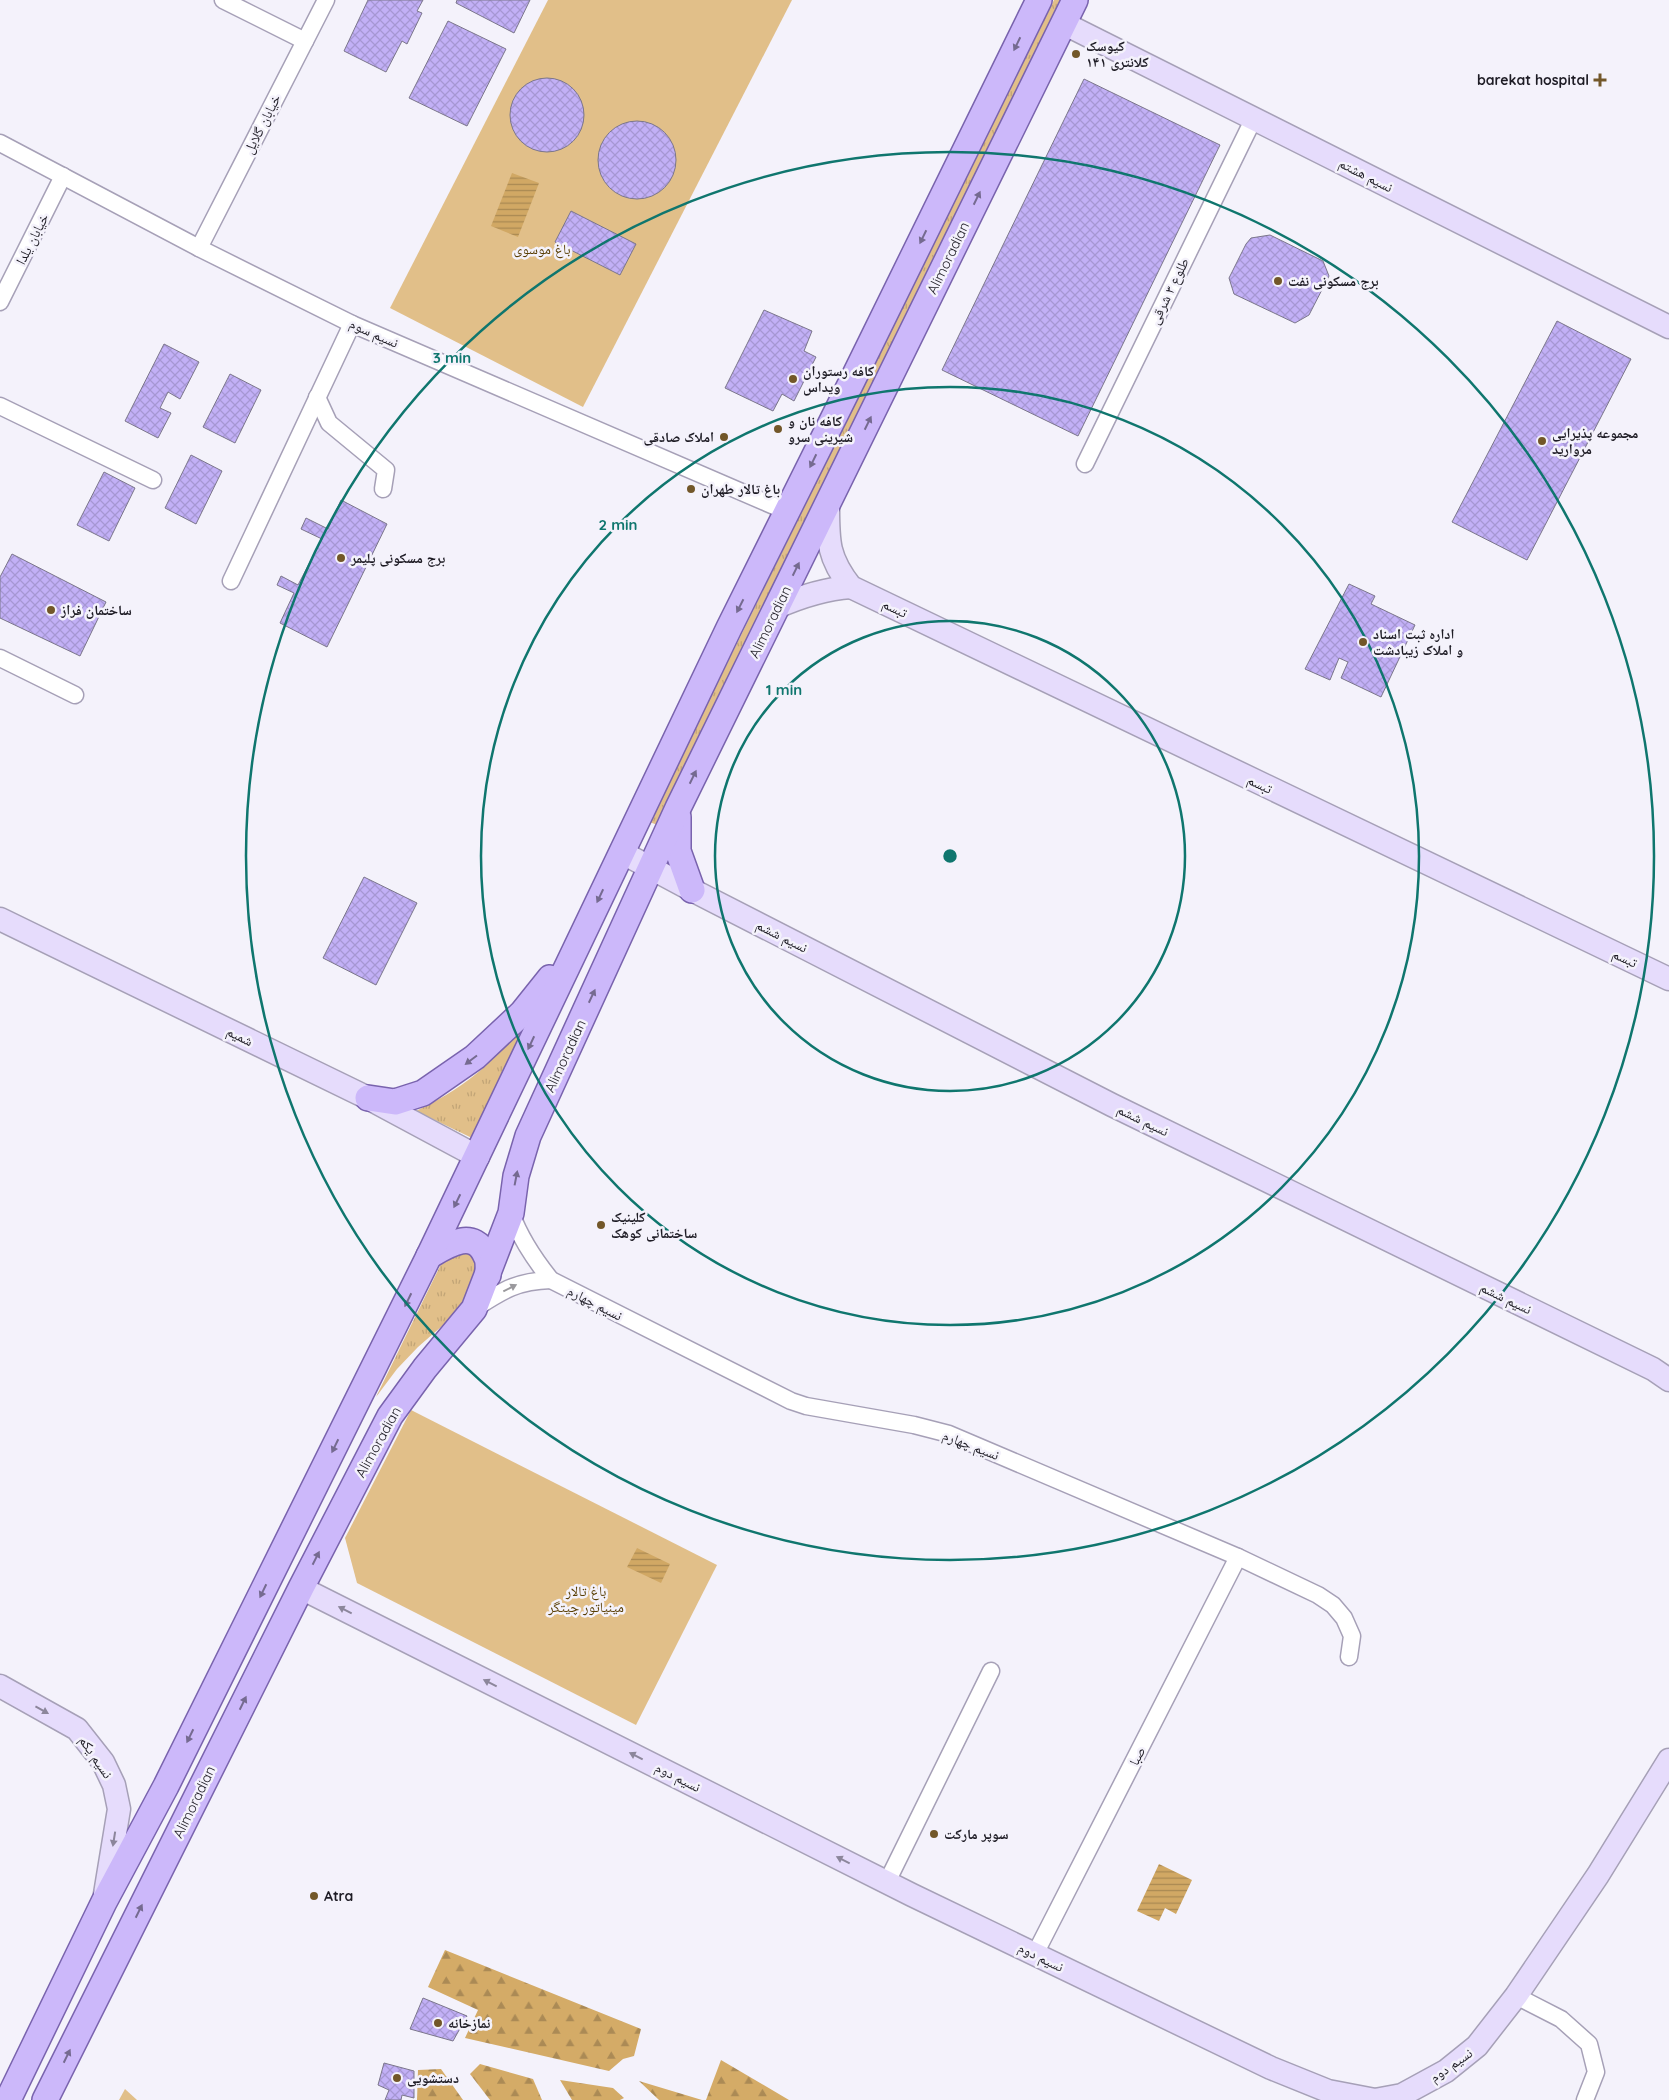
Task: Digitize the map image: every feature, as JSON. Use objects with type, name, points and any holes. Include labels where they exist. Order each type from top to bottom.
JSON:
[{"type":"main road","points":[[8,2100],[104,1902],[166,1786],[478,1157],[575,947],[729,628],[788,512],[1039,0]]},
{"type":"main road","name":"Alimoradian","points":[[45,2100],[301,1588],[390,1416],[425,1368],[474,1309],[511,1213],[516,1176],[528,1136],[678,808],[1074,0]]},
{"type":"main road","points":[[678,808],[678,851],[692,890]]},
{"type":"main road","points":[[368,1098],[395,1102],[423,1093],[475,1058],[522,1013],[575,947]]},
{"type":"main road","points":[[429,1256],[452,1242],[462,1240],[472,1242],[481,1248],[487,1256],[488,1275]]},
{"type":"street","points":[[223,0],[305,41]]},
{"type":"street","name":"خیابان گلایل","points":[[199,248],[326,0]]},
{"type":"street","name":"نسیم هشتم","points":[[1063,22],[1669,327]]},
{"type":"street","name":"طلوع ۳ شرقی","points":[[1084,464],[1254,118]]},
{"type":"street","name":"نسیم سوم","points":[[0,143],[199,248],[352,324],[788,512]]},
{"type":"street","name":"خیابان یلدا","points":[[0,302],[63,176]]},
{"type":"street","points":[[231,582],[352,324]]},
{"type":"street","points":[[317,398],[329,423],[386,470],[382,489]]},
{"type":"street","points":[[0,406],[153,480]]},
{"type":"street","name":"تبسم","points":[[828,503],[830,551],[838,571],[851,587],[1669,979]]},
{"type":"street","points":[[777,607],[806,594],[833,588],[851,587]]},
{"type":"street","points":[[0,658],[75,696]]},
{"type":"street","name":"نسیم ششم","points":[[621,852],[1112,1105],[1653,1369],[1669,1380]]},
{"type":"street","name":"شمیم","points":[[0,919],[368,1098],[478,1157]]},
{"type":"street","name":"نسیم چهارم","points":[[511,1213],[517,1230],[534,1259],[551,1280],[791,1401],[806,1406],[949,1434],[1238,1557],[1318,1595],[1333,1605],[1344,1618],[1352,1636],[1349,1657]]},
{"type":"street","name":"نسیم چهارم","points":[[474,1309],[517,1284],[534,1280],[551,1280]]},
{"type":"street","name":"صبا","points":[[1035,1954],[1238,1557]]},
{"type":"street","name":"نسیم دوم","points":[[301,1588],[887,1882],[1272,2068],[1328,2091],[1375,2100],[1402,2095],[1446,2072],[1477,2046],[1516,1996],[1598,1875],[1669,1760]]},
{"type":"street","points":[[887,1882],[991,1671]]},
{"type":"street","name":"نسیم یکم","points":[[0,1686],[77,1729],[103,1762],[114,1785],[119,1809],[104,1902]]},
{"type":"street","points":[[1516,1996],[1561,2020],[1589,2044],[1596,2072],[1586,2100]]},
{"type":"green space","name":"باغ موسوی","points":[[548,0],[792,0],[583,407],[390,308]]},
{"type":"green space","points":[[1054,0],[1066,0],[658,825],[649,822]]},
{"type":"green space","points":[[532,1014],[472,1138],[416,1111],[449,1093],[487,1065],[506,1046]]},
{"type":"green space","points":[[459,1247],[483,1260],[481,1292],[418,1347],[397,1369],[376,1397],[445,1256]]},
{"type":"green space","name":"باغ تالار مینیاتور چیتگر","points":[[411,1410],[717,1565],[636,1725],[357,1583],[345,1538]]},
{"type":"green space","points":[[445,1950],[641,2029],[634,2056],[623,2059],[609,2071],[465,2038],[478,2010],[428,1987]]},
{"type":"green space","points":[[721,2060],[789,2100],[706,2100]]},
{"type":"green space","points":[[480,2064],[533,2079],[542,2100],[490,2100],[470,2074]]},
{"type":"green space","points":[[441,2069],[463,2100],[417,2100],[418,2070]]},
{"type":"green space","points":[[560,2080],[613,2088],[624,2098],[620,2100],[572,2100]]},
{"type":"green space","points":[[639,2081],[702,2100],[659,2100]]},
{"type":"green space","points":[[125,2089],[137,2100],[119,2100]]},
{"type":"shaded area","points":[[512,173],[539,183],[518,237],[491,226]]},
{"type":"shaded area","points":[[637,1548],[670,1564],[661,1583],[627,1567]]},
{"type":"shaded area","points":[[1159,1864],[1192,1880],[1176,1914],[1165,1908],[1159,1921],[1137,1911]]},
{"type":"building","points":[[368,0],[423,0],[417,11],[422,13],[407,44],[402,41],[386,72],[344,51]]},
{"type":"building","points":[[457,0],[530,0],[514,33],[456,3]]},
{"type":"building","points":[[448,21],[506,49],[467,126],[409,98]]},
{"type":"building","points":[[540,78],[554,78],[568,84],[578,94],[584,108],[584,122],[578,136],[568,146],[554,152],[540,152],[526,146],[516,136],[510,122],[510,108],[516,94],[526,84]]},
{"type":"building","points":[[1084,79],[1220,145],[1078,436],[942,370]]},
{"type":"building","points":[[637,121],[652,124],[664,133],[673,145],[676,160],[673,175],[664,187],[652,196],[637,199],[622,196],[610,187],[601,175],[598,160],[601,145],[610,133],[622,124]]},
{"type":"building","points":[[571,211],[636,244],[620,275],[555,242]]},
{"type":"building","name":"برج مسکونی نفت","points":[[1270,235],[1323,261],[1329,276],[1309,315],[1295,323],[1234,294],[1229,278],[1251,238]]},
{"type":"building","points":[[764,310],[812,331],[804,351],[816,357],[794,401],[782,394],[773,411],[725,388]]},
{"type":"building","name":"مجموعه پذیرایی مروارید","points":[[1557,321],[1631,359],[1527,560],[1452,522]]},
{"type":"building","points":[[164,344],[199,362],[180,399],[168,392],[160,408],[171,413],[158,438],[125,421]]},
{"type":"building","points":[[230,374],[261,390],[235,443],[203,427]]},
{"type":"building","points":[[191,455],[222,471],[196,524],[165,508]]},
{"type":"building","points":[[104,472],[135,488],[109,541],[77,525]]},
{"type":"building","name":"برج مسکونی پلیمر","points":[[341,500],[387,524],[327,647],[280,623],[294,593],[277,585],[281,576],[298,585],[322,539],[301,529],[306,518],[328,529]]},
{"type":"building","name":"ساختمان فراز","points":[[12,554],[106,602],[80,656],[0,618],[0,577]]},
{"type":"building","name":"اداره ثبت اسناد و املاک زیبادشت","points":[[1349,584],[1375,596],[1371,604],[1415,625],[1381,697],[1341,678],[1348,662],[1339,658],[1330,680],[1305,669]]},
{"type":"building","points":[[364,877],[417,903],[376,985],[323,958]]},
{"type":"building","name":"نمازخانه","points":[[423,1998],[467,2016],[453,2041],[410,2029]]},
{"type":"building","name":"دستشویی","points":[[384,2063],[414,2071],[414,2098],[402,2095],[401,2100],[385,2100],[389,2090],[378,2085]]},
{"type":"place","name":"کیوسک کلانتری ۱۴۱","points":[[1076,54]]},
{"type":"place","name":"barekat hospital","points":[[1600,80]]},
{"type":"place","name":"برج مسکونی نفت","points":[[1278,281]]},
{"type":"place","name":"کافه رستوران ویداس","points":[[793,379]]},
{"type":"place","name":"کافه نان و شیرینی سرو","points":[[778,429]]},
{"type":"place","name":"املاک صادقی","points":[[724,437]]},
{"type":"place","name":"مجموعه پذیرایی مروارید","points":[[1542,441]]},
{"type":"place","name":"باغ تالار طهران","points":[[691,489]]},
{"type":"place","name":"برج مسکونی پلیمر","points":[[341,558]]},
{"type":"place","name":"ساختمان فراز","points":[[51,610]]},
{"type":"place","name":"اداره ثبت اسناد و املاک زیبادشت","points":[[1363,642]]},
{"type":"place","name":"کلینیک ساختمانی کوهک","points":[[601,1225]]},
{"type":"place","name":"سوپر مارکت","points":[[934,1834]]},
{"type":"place","name":"Atra","points":[[314,1896]]},
{"type":"place","name":"نمازخانه","points":[[438,2023]]},
{"type":"place","name":"دستشویی","points":[[397,2078]]}]
